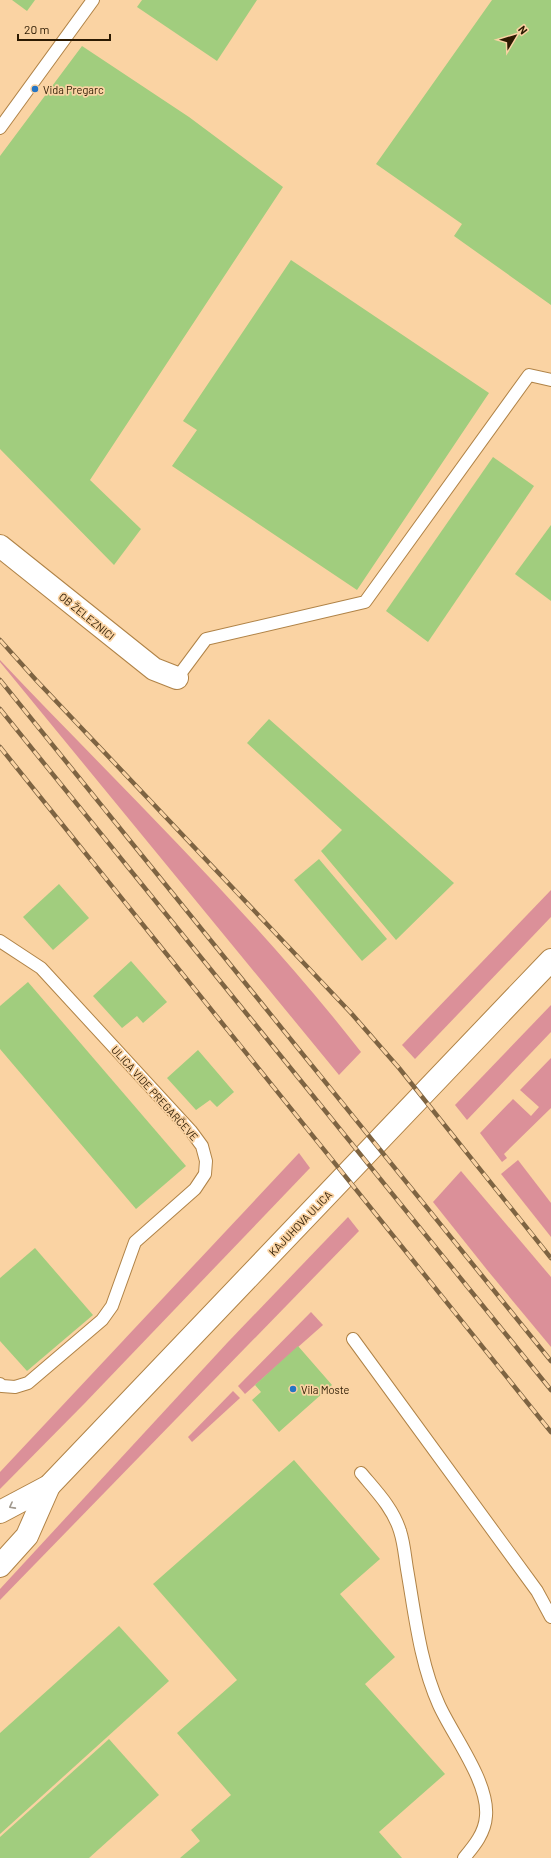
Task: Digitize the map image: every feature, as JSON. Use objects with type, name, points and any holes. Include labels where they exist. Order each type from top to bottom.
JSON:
[{"type":"main road","name":"OB ŽELEZNICI","points":[[0,546],[154,669],[178,678]]},
{"type":"main road","name":"KAJUHOVA ULICA","points":[[0,1512],[49,1486],[551,960]]},
{"type":"main road","name":"KAJUHOVA ULICA","points":[[0,1566],[27,1536],[49,1486]]},
{"type":"lane","points":[[0,128],[93,0]]},
{"type":"lane","points":[[178,678],[206,639],[365,602],[529,375],[551,380]]},
{"type":"lane","name":"ULICA VIDE PREGARČEVE","points":[[0,941],[41,968],[191,1132],[202,1146],[206,1161],[205,1174],[195,1189],[134,1242],[112,1306],[102,1320],[28,1383],[15,1387],[2,1386],[0,1384]]},
{"type":"lane","points":[[353,1339],[536,1591],[551,1617]]},
{"type":"lane","points":[[360,1473],[387,1504],[400,1530],[419,1634],[432,1689],[446,1721],[469,1759],[482,1792],[486,1816],[479,1839],[464,1858]]},
{"type":"shaded area","points":[[0,660],[231,900],[319,1000],[361,1052],[339,1075],[0,662]]},
{"type":"shaded area","points":[[551,890],[551,917],[415,1059],[402,1045]]},
{"type":"shaded area","points":[[551,1005],[551,1032],[467,1120],[455,1105]]},
{"type":"shaded area","points":[[551,1058],[551,1108],[504,1154],[507,1158],[502,1162],[480,1133],[513,1099],[531,1116],[539,1107],[520,1090]]},
{"type":"shaded area","points":[[299,1153],[310,1168],[84,1404],[0,1489],[0,1472]]},
{"type":"shaded area","points":[[518,1160],[551,1203],[551,1237],[501,1174]]},
{"type":"shaded area","points":[[461,1171],[551,1277],[551,1347],[433,1202]]},
{"type":"shaded area","points":[[348,1217],[359,1231],[0,1600],[0,1589],[228,1342]]},
{"type":"shaded area","points":[[311,1312],[323,1325],[245,1394],[238,1386]]},
{"type":"shaded area","points":[[233,1391],[240,1398],[192,1442],[188,1437]]},
{"type":"building","points":[[12,0],[35,0],[27,11]]},
{"type":"building","points":[[142,0],[257,0],[217,61],[137,7]]},
{"type":"building","points":[[492,0],[551,0],[551,305],[454,236],[462,224],[376,164]]},
{"type":"building","points":[[82,46],[189,117],[283,187],[90,480],[141,529],[114,565],[0,449],[0,156]]},
{"type":"building","points":[[291,260],[489,393],[357,590],[172,466],[197,430],[183,421]]},
{"type":"building","points":[[493,457],[534,486],[428,642],[386,611]]},
{"type":"building","points":[[551,525],[551,601],[515,574]]},
{"type":"building","points":[[269,719],[454,883],[396,940],[321,851],[342,830],[247,743]]},
{"type":"building","points":[[319,859],[387,939],[362,961],[294,880]]},
{"type":"building","points":[[59,884],[89,918],[53,950],[23,917]]},
{"type":"building","points":[[131,961],[167,1002],[143,1023],[137,1016],[122,1028],[93,996]]},
{"type":"building","points":[[28,982],[186,1166],[136,1209],[0,1049],[0,1006]]},
{"type":"building","points":[[198,1050],[234,1092],[217,1107],[210,1100],[196,1110],[167,1078]]},
{"type":"building","points":[[35,1248],[93,1315],[27,1371],[0,1341],[0,1278]]},
{"type":"building","name":"Vila Moste","points":[[298,1346],[332,1385],[279,1432],[252,1400],[261,1392],[255,1385]]},
{"type":"building","points":[[294,1460],[380,1559],[340,1594],[395,1657],[365,1684],[445,1774],[379,1832],[402,1858],[180,1858],[200,1841],[191,1830],[231,1795],[177,1733],[237,1680],[153,1584]]},
{"type":"building","points":[[119,1626],[169,1681],[0,1834],[0,1733]]},
{"type":"building","points":[[109,1739],[159,1795],[89,1858],[0,1858],[0,1837]]},
{"type":"railway","points":[[0,640],[351,1013],[399,1068],[551,1258]]},
{"type":"railway","points":[[0,680],[551,1361]]},
{"type":"railway","points":[[0,709],[551,1390]]},
{"type":"railway","points":[[0,747],[551,1432]]},
{"type":"place","name":"Vida Pregarc","points":[[35,89]]},
{"type":"place","name":"Vila Moste","points":[[293,1389]]}]
